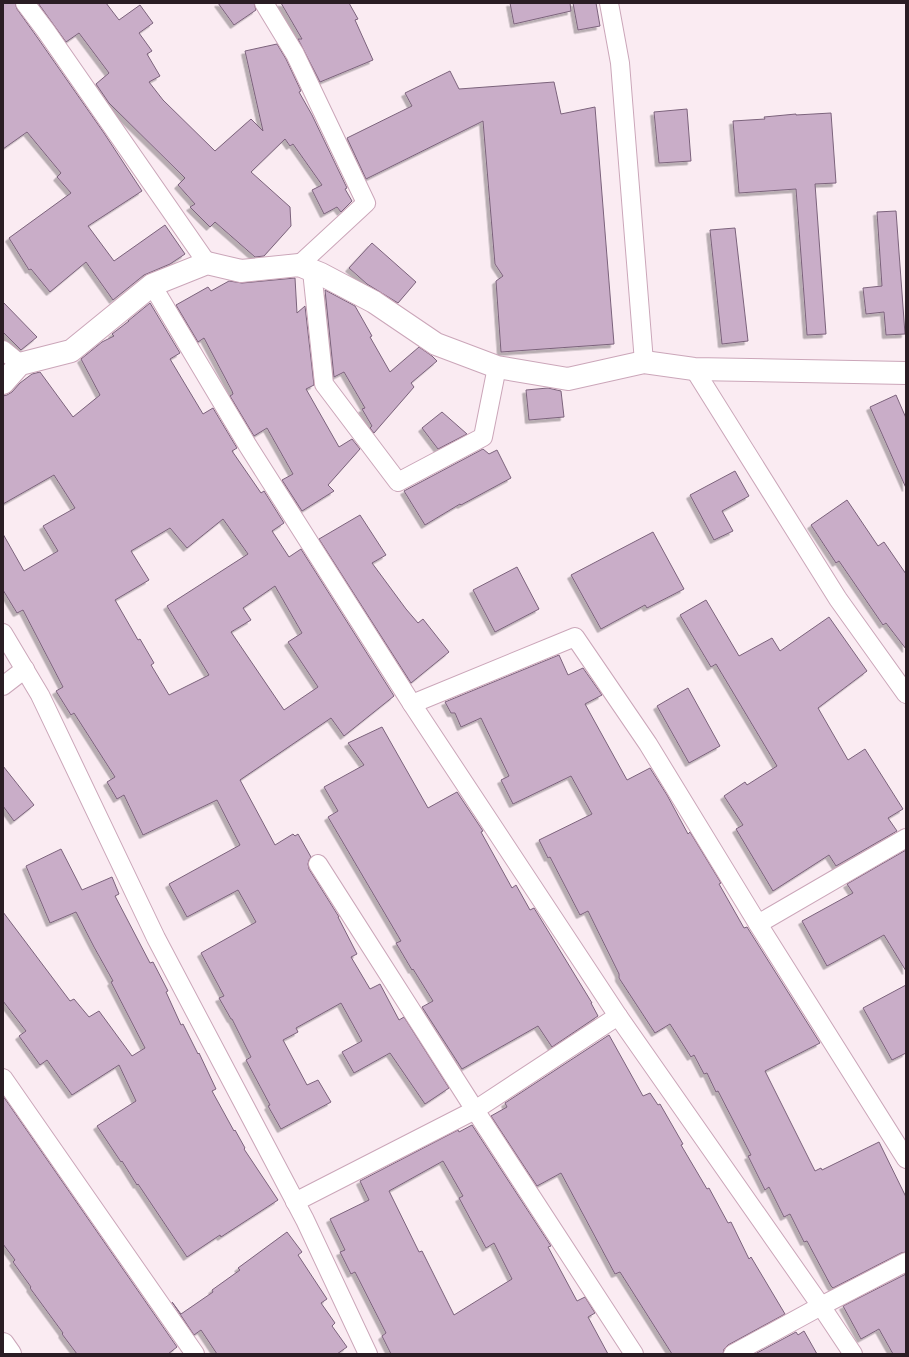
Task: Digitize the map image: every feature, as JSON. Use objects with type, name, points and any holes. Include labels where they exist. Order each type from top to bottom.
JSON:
[{"type":"main road","points":[[3,383],[20,364],[72,351],[152,285],[207,263],[241,271],[306,268],[374,302],[436,344],[497,367],[568,379],[644,362],[694,369],[906,373]]},
{"type":"main road","points":[[3,1344],[10,1354]]},
{"type":"street","points":[[26,3],[207,263]]},
{"type":"street","points":[[264,3],[295,54],[366,203],[306,268],[324,384],[398,482],[483,437],[497,367]]},
{"type":"street","points":[[609,3],[620,63],[644,362]]},
{"type":"street","points":[[152,285],[248,446],[412,704],[618,1016],[853,1354]]},
{"type":"street","points":[[3,350],[20,364]]},
{"type":"street","points":[[694,369],[838,599],[906,694]]},
{"type":"street","points":[[3,632],[40,695],[156,938],[305,1220],[368,1354]]},
{"type":"street","points":[[412,704],[575,637],[648,744],[758,924],[906,1159]]},
{"type":"street","points":[[3,686],[25,669]]},
{"type":"street","points":[[758,924],[906,838]]},
{"type":"street","points":[[318,864],[475,1110],[634,1354]]},
{"type":"street","points":[[295,1202],[475,1110],[618,1016]]},
{"type":"street","points":[[3,1078],[195,1354]]},
{"type":"street","points":[[733,1354],[906,1262]]},
{"type":"building","points":[[3,3],[15,3],[17,9],[104,133],[142,191],[88,226],[114,261],[165,225],[185,254],[170,264],[144,275],[113,300],[86,262],[50,292],[31,269],[29,270],[9,238],[71,193],[57,177],[61,173],[27,132],[3,149]]},
{"type":"building","points":[[38,3],[106,3],[119,20],[140,5],[153,23],[139,33],[152,51],[147,54],[160,76],[149,82],[163,100],[215,151],[251,119],[263,131],[245,51],[277,44],[286,59],[301,91],[299,92],[312,115],[347,188],[345,189],[352,201],[341,212],[337,207],[324,214],[312,190],[322,185],[293,144],[290,146],[285,139],[251,172],[290,207],[291,226],[264,256],[255,257],[215,222],[210,227],[190,207],[195,204],[178,185],[185,178],[109,103],[96,84],[109,73],[79,33],[66,42]]},
{"type":"building","points":[[218,3],[254,3],[256,10],[234,25]]},
{"type":"building","points":[[281,3],[349,3],[358,19],[355,20],[373,60],[320,82],[298,39],[302,39]]},
{"type":"building","points":[[510,3],[570,3],[571,11],[514,24]]},
{"type":"building","points":[[573,3],[596,3],[600,26],[578,30]]},
{"type":"building","points":[[450,71],[459,89],[554,82],[561,114],[595,107],[614,344],[501,352],[496,281],[503,276],[495,264],[483,121],[366,179],[347,138],[412,106],[405,93]]},
{"type":"building","points":[[687,109],[691,161],[659,163],[654,112]]},
{"type":"building","points":[[831,113],[836,183],[815,184],[826,334],[807,335],[796,189],[739,193],[733,121],[765,119],[764,117],[796,114]]},
{"type":"building","points":[[896,211],[905,334],[886,335],[884,312],[866,314],[863,288],[882,286],[877,212]]},
{"type":"building","points":[[735,228],[748,341],[722,344],[710,230]]},
{"type":"building","points":[[372,243],[416,282],[398,303],[367,284],[349,268]]},
{"type":"building","points":[[295,278],[297,313],[305,306],[314,385],[306,389],[339,447],[352,439],[360,449],[328,485],[334,491],[302,511],[282,480],[293,474],[267,428],[254,436],[230,396],[233,394],[232,391],[204,338],[198,342],[176,305],[208,287],[211,291],[229,281],[242,283]]},
{"type":"building","points":[[325,290],[355,306],[372,336],[370,337],[390,372],[419,347],[437,361],[411,383],[414,387],[374,433],[370,428],[372,426],[362,409],[365,408],[344,372],[334,377]]},
{"type":"building","points":[[3,302],[37,337],[21,350],[3,332]]},
{"type":"building","points":[[150,303],[180,353],[170,359],[203,414],[213,408],[237,448],[232,451],[261,493],[264,491],[284,523],[272,531],[289,557],[301,549],[394,696],[344,736],[331,718],[240,780],[275,845],[293,834],[295,836],[298,834],[311,857],[308,864],[309,869],[339,917],[357,954],[351,957],[370,989],[380,984],[399,1020],[404,1017],[449,1088],[425,1104],[390,1053],[354,1073],[342,1052],[362,1041],[341,1003],[296,1028],[298,1032],[283,1040],[307,1085],[318,1080],[331,1102],[281,1129],[246,1060],[251,1057],[232,1019],[219,998],[224,996],[201,953],[256,922],[238,890],[187,917],[169,884],[240,845],[217,800],[143,835],[124,795],[117,799],[107,782],[115,777],[74,713],[71,715],[56,691],[63,687],[23,610],[17,613],[3,590],[3,534],[24,571],[58,551],[43,526],[75,508],[54,475],[3,504],[3,396],[12,392],[20,383],[32,374],[40,372],[73,417],[100,395],[81,359],[102,342],[114,336],[112,334]],"holes":[[[223,519],[248,554],[167,606],[209,675],[169,695],[151,665],[154,663],[140,639],[138,640],[115,600],[149,580],[131,551],[170,528],[187,548]],[[275,586],[302,633],[288,642],[318,687],[284,710],[231,632],[251,620],[243,608]]]},
{"type":"building","points":[[548,388],[561,391],[564,417],[529,420],[526,390]]},
{"type":"building","points":[[896,395],[906,418],[906,488],[870,407]]},
{"type":"building","points":[[442,412],[467,434],[438,449],[422,428]]},
{"type":"building","points":[[483,449],[489,454],[497,450],[511,478],[461,505],[460,504],[425,525],[404,491]]},
{"type":"building","points":[[735,471],[749,496],[722,511],[733,531],[714,540],[690,495]]},
{"type":"building","points":[[847,500],[878,546],[884,542],[906,574],[906,649],[886,623],[883,625],[839,561],[836,563],[811,525]]},
{"type":"building","points":[[360,515],[386,555],[372,563],[418,623],[423,619],[449,652],[411,683],[319,539]]},
{"type":"building","points":[[653,532],[684,589],[647,608],[645,605],[601,629],[571,575]]},
{"type":"building","points":[[517,567],[539,609],[495,632],[473,590]]},
{"type":"building","points":[[706,600],[739,656],[772,638],[780,651],[829,617],[867,671],[818,708],[848,760],[865,749],[903,809],[888,818],[897,831],[836,866],[829,855],[773,891],[736,829],[743,825],[724,796],[745,782],[747,785],[777,766],[716,664],[711,667],[680,615]]},
{"type":"building","points":[[559,655],[568,675],[583,668],[602,695],[585,704],[627,780],[650,768],[667,795],[688,834],[690,832],[721,883],[719,884],[744,928],[747,927],[820,1043],[765,1071],[815,1171],[821,1168],[822,1170],[879,1142],[906,1197],[906,1252],[901,1253],[833,1288],[831,1286],[807,1241],[804,1242],[790,1214],[784,1217],[769,1187],[765,1190],[748,1156],[751,1155],[707,1073],[704,1074],[694,1055],[691,1057],[670,1024],[655,1033],[619,978],[619,974],[588,911],[580,915],[550,857],[548,858],[539,840],[592,814],[571,776],[513,804],[501,780],[509,776],[481,718],[461,727],[455,713],[451,713],[445,702]]},
{"type":"building","points":[[688,688],[720,746],[689,763],[657,706]]},
{"type":"building","points":[[382,727],[428,808],[457,792],[483,831],[481,832],[512,888],[516,885],[530,910],[534,908],[592,1003],[598,1016],[552,1047],[538,1026],[462,1069],[422,1007],[433,1001],[396,943],[401,941],[328,817],[338,811],[324,787],[364,765],[348,743]]},
{"type":"building","points":[[3,766],[34,805],[14,821],[3,806]]},
{"type":"building","points":[[61,849],[82,890],[112,877],[119,894],[115,896],[150,963],[153,962],[168,991],[166,992],[181,1025],[183,1024],[198,1054],[199,1053],[216,1089],[212,1091],[245,1148],[244,1149],[278,1200],[187,1257],[97,1126],[136,1101],[119,1065],[72,1095],[47,1060],[40,1065],[19,1036],[26,1031],[3,1001],[3,912],[70,1001],[74,999],[89,1017],[99,1011],[132,1056],[145,1048],[111,982],[113,981],[76,912],[50,923],[26,866]]},
{"type":"building","points":[[906,850],[906,971],[884,935],[827,966],[802,921],[853,893],[847,884]]},
{"type":"building","points":[[906,985],[906,1053],[892,1060],[863,1008]]},
{"type":"building","points":[[609,1035],[643,1096],[650,1093],[658,1105],[660,1104],[683,1144],[681,1145],[707,1189],[709,1188],[728,1223],[731,1222],[749,1259],[751,1257],[785,1314],[728,1345],[724,1349],[723,1354],[672,1354],[620,1272],[615,1274],[561,1173],[537,1186],[491,1116],[507,1107],[505,1103]]},
{"type":"building","points":[[3,1096],[177,1347],[168,1354],[77,1354],[13,1262],[15,1260],[3,1244]]},
{"type":"building","points":[[472,1125],[551,1246],[548,1247],[577,1301],[585,1297],[595,1313],[588,1317],[608,1354],[391,1354],[382,1336],[386,1333],[355,1272],[351,1274],[340,1252],[345,1250],[330,1219],[369,1200],[360,1181],[458,1130],[459,1132]],"holes":[[[443,1161],[463,1196],[459,1198],[486,1248],[494,1243],[512,1279],[454,1315],[422,1251],[419,1252],[389,1191]]]},
{"type":"building","points":[[287,1232],[302,1252],[298,1255],[327,1299],[321,1303],[335,1323],[332,1326],[347,1347],[337,1354],[217,1354],[201,1330],[194,1335],[172,1302],[181,1314],[213,1292],[212,1290],[240,1270],[238,1268]]},
{"type":"building","points":[[906,1274],[906,1354],[893,1354],[879,1329],[861,1339],[843,1306]]},
{"type":"building","points":[[804,1331],[817,1354],[755,1354],[796,1332],[798,1335]]}]
